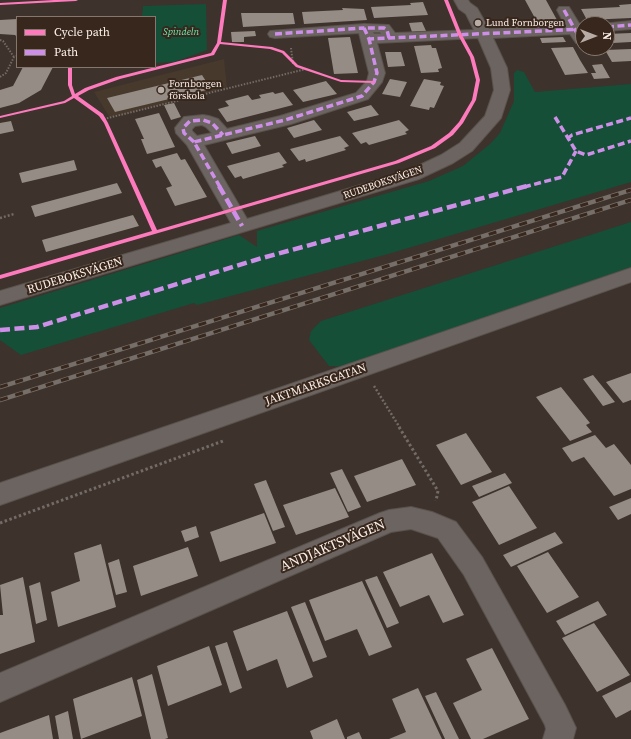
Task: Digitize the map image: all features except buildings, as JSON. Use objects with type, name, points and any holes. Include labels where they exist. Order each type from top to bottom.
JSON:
[{"type":"street","name":"RUDEBOKSVÄGEN","points":[[0,298],[413,175],[447,160],[466,147],[493,118],[502,90],[499,68],[484,34],[468,4]]},
{"type":"street","points":[[564,10],[575,25]]},
{"type":"street","points":[[615,26],[631,25]]},
{"type":"street","points":[[276,34],[367,34],[389,38],[575,29]]},
{"type":"street","points":[[242,226],[194,142],[285,120],[362,96],[374,82],[377,74],[367,34]]},
{"type":"street","name":"JAKTMARKSGATAN","points":[[0,494],[631,275]]},
{"type":"street","name":"ANDJAKTSVÄGEN","points":[[0,688],[389,521],[411,518],[432,523],[447,530],[473,566],[555,715],[561,728],[558,739]]},
{"type":"path","points":[[0,40],[3,41],[16,56],[6,73],[0,77]]},
{"type":"path","points":[[285,55],[293,64],[308,70]]},
{"type":"path","points":[[104,119],[308,70]]},
{"type":"path","points":[[0,218],[14,214]]},
{"type":"path","points":[[374,386],[438,491],[432,523]]},
{"type":"shaded area","name":"Fornborgen förskola","points":[[224,59],[227,88],[110,118],[94,92]]},
{"type":"green space","name":"Spindeln","points":[[206,4],[207,50],[174,62],[156,63],[156,16],[142,16],[143,6]]},
{"type":"green space","points":[[517,70],[524,72],[535,92],[631,84],[631,182],[388,254],[197,305],[194,303],[21,355],[0,340],[0,308],[239,235],[257,247],[257,231],[429,181],[463,166],[490,144],[500,133],[514,101],[514,73]]},
{"type":"green space","points":[[631,222],[631,267],[346,367],[329,366],[309,340],[311,331],[321,321]]},
{"type":"railway","points":[[0,387],[631,190]]},
{"type":"railway","points":[[0,400],[631,200]]},
{"type":"marked path","points":[[564,10],[575,30]]},
{"type":"marked path","points":[[615,26],[631,25]]},
{"type":"marked path","points":[[275,34],[364,28]]},
{"type":"marked path","points":[[389,38],[387,30],[384,28],[364,28],[369,39],[575,29]]},
{"type":"marked path","points":[[242,226],[194,142],[285,120],[362,96],[374,82],[377,73],[369,39]]},
{"type":"marked path","points":[[555,117],[576,151],[586,155],[631,141]]},
{"type":"marked path","points":[[567,139],[572,135],[631,118]]},
{"type":"marked path","points":[[194,142],[184,133],[183,128],[190,121],[203,120],[212,123],[223,135]]},
{"type":"marked path","points":[[0,330],[37,327],[262,258],[562,177],[576,151]]},
{"type":"cycle path","points":[[0,4],[76,0]]},
{"type":"cycle path","points":[[0,117],[65,102],[87,89],[118,78],[213,54],[219,43],[225,0]]},
{"type":"cycle path","points":[[0,277],[397,162],[433,147],[451,134],[461,123],[474,100],[478,80],[472,57],[460,35],[446,0]]},
{"type":"cycle path","points":[[219,43],[271,48],[283,52],[297,66],[341,81],[374,82]]},
{"type":"cycle path","points":[[70,68],[70,85],[74,96],[101,115],[106,123],[155,232]]},
{"type":"place","name":"Lund Fornborgen","points":[[478,23]]},
{"type":"place","name":"Fornborgen förskola","points":[[161,90]]}]
